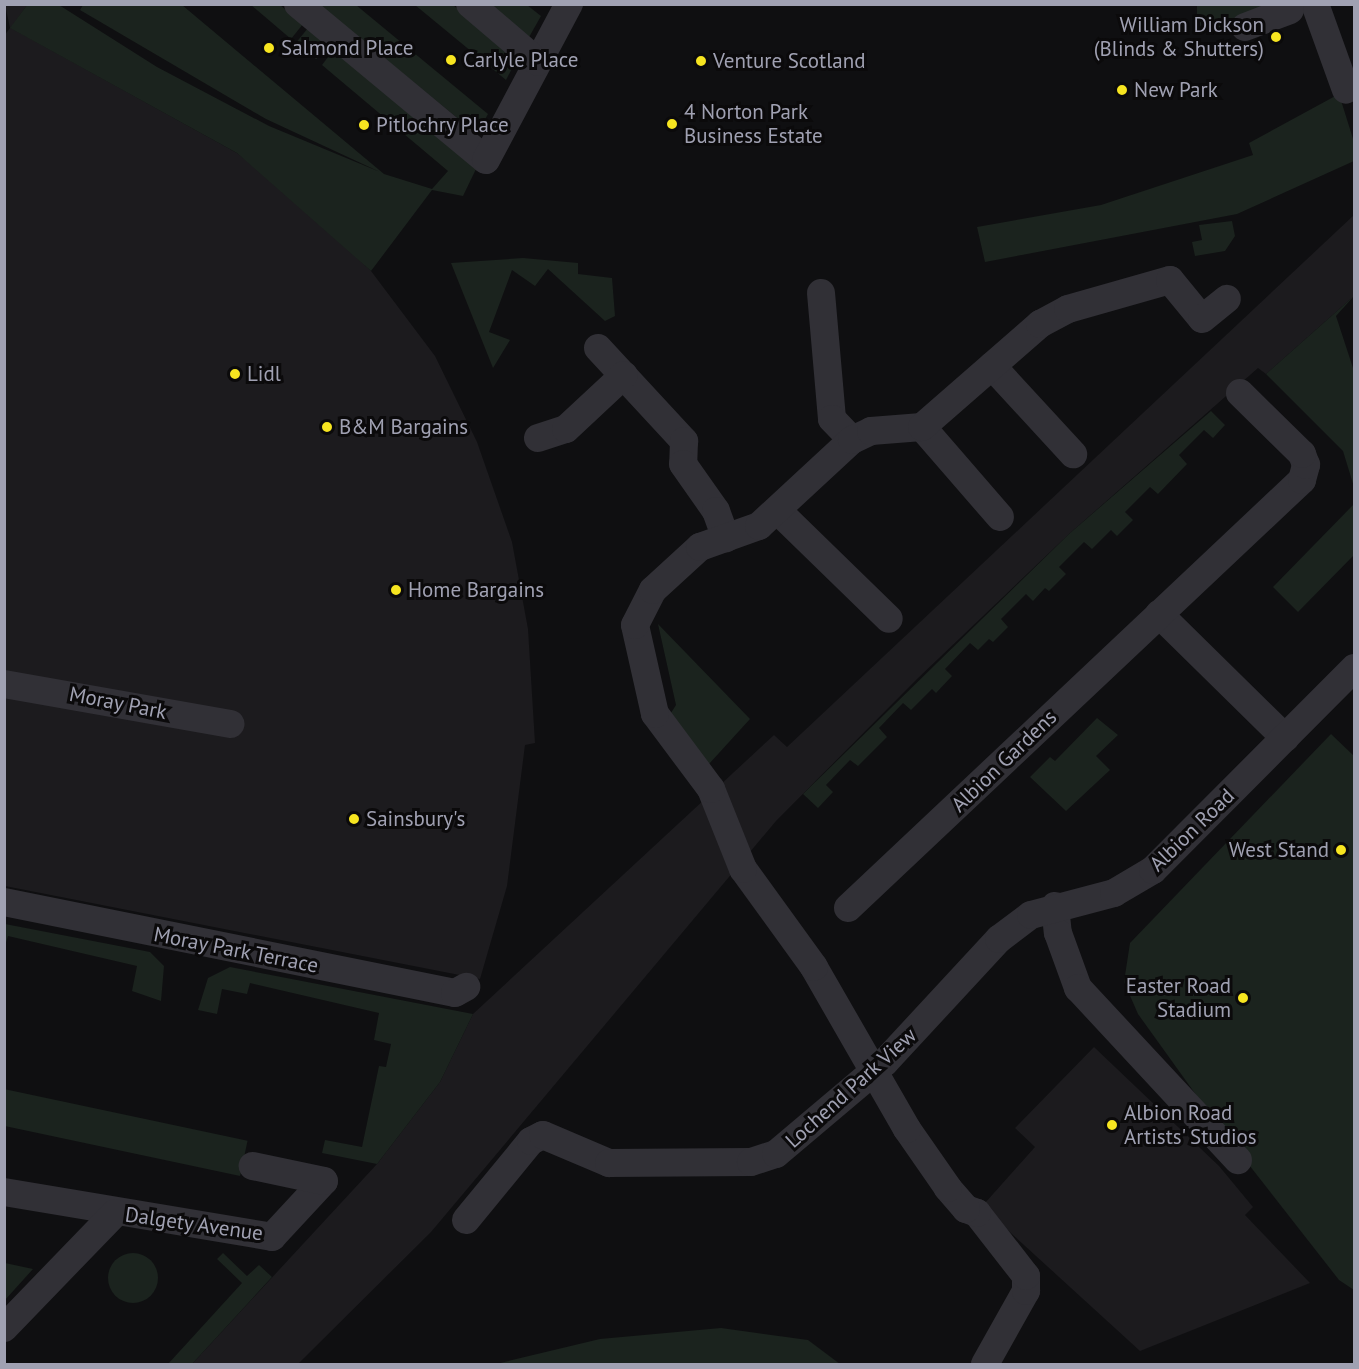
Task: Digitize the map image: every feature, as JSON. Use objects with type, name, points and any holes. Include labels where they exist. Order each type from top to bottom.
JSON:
[{"type":"street","points":[[298,4],[486,160],[569,4]]},
{"type":"street","points":[[470,4],[538,62]]},
{"type":"street","points":[[1245,27],[1303,7],[1346,90]]},
{"type":"street","points":[[985,1365],[1026,1291],[1026,1276],[977,1213],[966,1209],[948,1188],[870,1071],[814,967],[743,869],[711,789],[655,714],[635,626],[653,590],[700,547],[726,538],[779,512],[852,440],[871,431],[922,427],[1040,324],[1080,306],[1170,280],[1202,319],[1227,298]]},
{"type":"street","points":[[821,293],[832,418],[852,440]]},
{"type":"street","points":[[598,348],[684,441],[683,464],[716,511],[726,538]]},
{"type":"street","points":[[992,366],[1073,454]]},
{"type":"street","points":[[538,438],[566,429],[624,375]]},
{"type":"street","name":"Albion Gardens","points":[[848,908],[1304,476],[1302,454],[1240,393]]},
{"type":"street","points":[[922,427],[1000,517]]},
{"type":"street","points":[[779,512],[889,619]]},
{"type":"street","points":[[1159,614],[1285,738]]},
{"type":"street","name":"Albion Road","points":[[1055,906],[1114,893],[1154,870],[1354,668]]},
{"type":"street","name":"Moray Park","points":[[4,684],[231,724]]},
{"type":"street","name":"Moray Park Terrace","points":[[4,902],[455,993],[466,987]]},
{"type":"street","points":[[1055,906],[1058,933],[1078,988],[1238,1160]]},
{"type":"street","name":"Lochend Park View","points":[[466,1220],[531,1141],[543,1135],[609,1163],[758,1161],[783,1150],[906,1040],[999,939],[1031,915],[1055,906]]},
{"type":"street","name":"Dalgety Avenue","points":[[4,1192],[115,1213],[272,1237],[324,1181],[253,1166]]},
{"type":"street","points":[[4,1328],[115,1213]]},
{"type":"shaded area","points":[[5,5],[27,5],[11,28],[237,153],[286,191],[371,271],[435,356],[477,442],[512,542],[528,629],[535,743],[525,745],[507,886],[480,979],[5,886],[4,36],[10,28]]},
{"type":"shaded area","points":[[27,5],[59,5],[157,67],[269,126],[380,172],[266,119],[80,10],[83,5],[182,5],[384,174],[432,189],[448,171],[322,65],[334,49],[477,167],[463,196],[432,190],[371,271],[237,153],[10,28]]},
{"type":"shaded area","points":[[251,5],[280,5],[303,24],[291,39]]},
{"type":"shaded area","points":[[319,5],[356,5],[488,114],[477,134]]},
{"type":"shaded area","points":[[415,5],[453,5],[517,59],[506,80]]},
{"type":"shaded area","points":[[488,5],[527,5],[541,16],[528,39]]},
{"type":"shaded area","points":[[1197,5],[1283,5],[1214,32],[1197,24]]},
{"type":"shaded area","points":[[308,28],[328,44],[316,59],[296,43]]},
{"type":"shaded area","points":[[1339,94],[1354,142],[1354,161],[1237,214],[985,262],[977,227],[1101,205],[1253,155],[1249,143]]},
{"type":"shaded area","points":[[1354,215],[1354,296],[1266,374],[1258,368],[1069,534],[917,679],[776,821],[431,1232],[298,1364],[192,1364],[377,1164],[440,1082],[473,1014],[774,735],[787,747]]},
{"type":"shaded area","points":[[1232,221],[1235,236],[1225,251],[1195,256],[1192,242],[1202,240],[1199,225]]},
{"type":"shaded area","points":[[523,258],[578,263],[578,274],[612,278],[615,316],[605,321],[548,269],[535,286],[512,270],[489,332],[510,340],[493,368],[451,263]]},
{"type":"shaded area","points":[[1354,296],[1336,316],[1354,371],[1354,487],[1343,451],[1266,374]]},
{"type":"shaded area","points":[[1211,411],[1225,425],[1213,438],[1204,430],[1179,455],[1187,464],[1158,494],[1150,487],[1125,512],[1133,520],[1117,536],[1111,530],[1092,549],[1084,542],[1059,567],[1066,574],[1049,591],[1045,588],[1033,601],[1026,594],[1001,619],[1008,627],[993,642],[989,639],[978,650],[970,643],[945,669],[952,676],[936,693],[932,689],[911,710],[903,703],[879,728],[887,737],[858,766],[850,760],[826,785],[833,792],[818,808],[803,794],[1069,534]]},
{"type":"shaded area","points":[[1354,504],[1354,555],[1298,612],[1273,587]]},
{"type":"shaded area","points":[[658,624],[750,719],[709,764],[669,716],[676,705]]},
{"type":"shaded area","points":[[1097,718],[1118,735],[1096,756],[1110,770],[1066,811],[1030,777],[1050,757],[1055,761]]},
{"type":"shaded area","name":"Easter Road Stadium","points":[[1331,734],[1354,756],[1354,1290],[1339,1280],[1217,1124],[1138,1014],[1124,982],[1130,943]]},
{"type":"shaded area","points":[[5,924],[150,952],[164,966],[161,1001],[132,991],[137,966],[8,936],[5,946]]},
{"type":"shaded area","points":[[230,967],[473,1014],[440,1082],[377,1164],[322,1153],[325,1140],[362,1147],[379,1066],[386,1067],[391,1044],[374,1040],[379,1013],[250,983],[247,994],[222,989],[217,1014],[198,1010],[208,978]]},
{"type":"shaded area","points":[[1094,1047],[1219,1166],[1253,1207],[1245,1215],[1310,1283],[1140,1351],[990,1214],[985,1203],[1035,1147],[1015,1128]]},
{"type":"shaded area","points":[[4,1089],[248,1141],[240,1176],[4,1126]]},
{"type":"shaded area","points":[[128,1253],[138,1253],[151,1260],[158,1273],[158,1283],[151,1296],[138,1303],[128,1303],[119,1299],[112,1292],[108,1283],[108,1273],[112,1264],[119,1257]]},
{"type":"shaded area","points":[[223,1253],[247,1276],[259,1265],[272,1277],[192,1364],[168,1364],[242,1283],[217,1259]]},
{"type":"shaded area","points":[[4,1263],[33,1269],[5,1300]]},
{"type":"shaded area","points":[[721,1328],[808,1340],[840,1364],[496,1364],[600,1339]]},
{"type":"place","name":"William Dickson (Blinds & Shutters)","points":[[1276,37]]},
{"type":"place","name":"Salmond Place","points":[[269,48]]},
{"type":"place","name":"Carlyle Place","points":[[451,60]]},
{"type":"place","name":"Venture Scotland","points":[[701,61]]},
{"type":"place","name":"New Park","points":[[1122,90]]},
{"type":"place","name":"4 Norton Park Business Estate","points":[[672,124]]},
{"type":"place","name":"Pitlochry Place","points":[[364,125]]},
{"type":"place","name":"Lidl","points":[[235,374]]},
{"type":"place","name":"B&M Bargains","points":[[327,427]]},
{"type":"place","name":"Home Bargains","points":[[396,590]]},
{"type":"place","name":"Sainsbury's","points":[[354,819]]},
{"type":"place","name":"West Stand","points":[[1341,850]]},
{"type":"place","name":"Easter Road Stadium","points":[[1243,998]]},
{"type":"place","name":"Albion Road Artists' Studios","points":[[1112,1125]]}]
